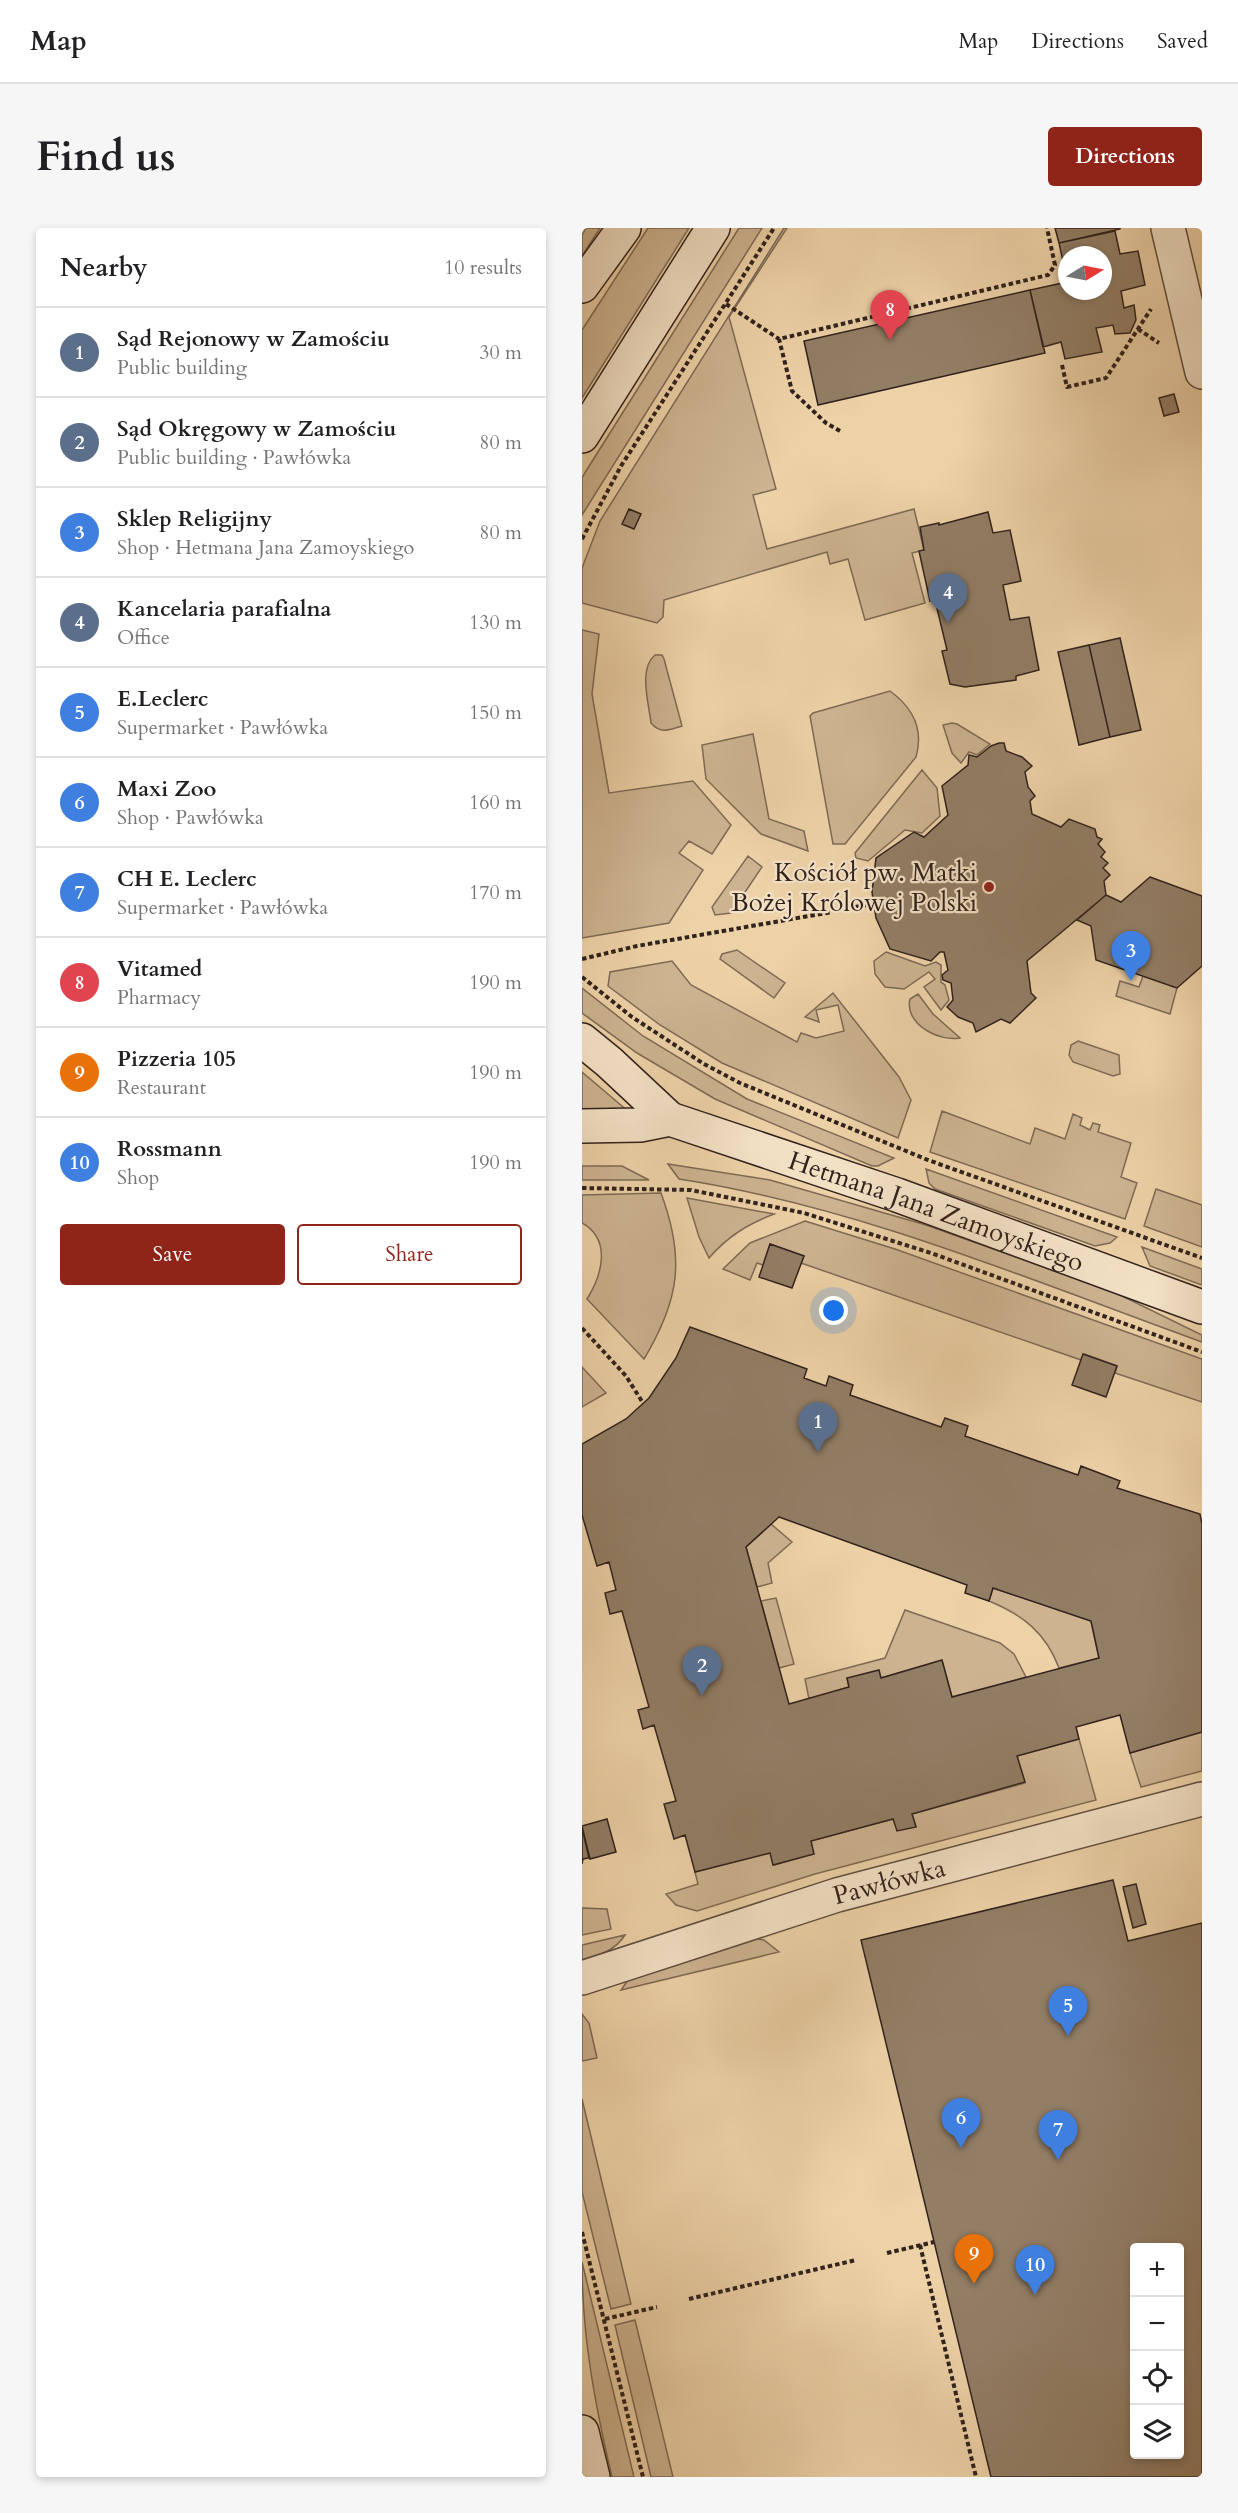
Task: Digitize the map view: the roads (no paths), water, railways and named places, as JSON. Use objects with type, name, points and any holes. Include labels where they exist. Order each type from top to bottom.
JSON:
[{"type":"street","points":[[582,285],[624,228]]},
{"type":"street","points":[[582,436],[713,228]]},
{"type":"street","points":[[1168,228],[1202,372]]},
{"type":"street","name":"Hetmana Jana Zamoyskiego","points":[[582,1040],[670,1119],[897,1195],[1202,1307]]},
{"type":"street","name":"Hetmana Jana Zamoyskiego","points":[[582,1126],[640,1125],[670,1119]]},
{"type":"street","name":"Pawłówka","points":[[582,1978],[817,1901],[1202,1799]]},
{"type":"street","points":[[582,2432],[593,2477]]},
{"type":"place","name":"Vitamed","points":[[890,340]]},
{"type":"place","name":"Kancelaria parafialna","points":[[948,623]]},
{"type":"place","name":"Kościół pw. Matki Bożej Królowej Polski","points":[[989,887]]},
{"type":"place","name":"Sklep Religijny","points":[[1131,981]]},
{"type":"place","name":"Sąd Rejonowy w Zamościu","points":[[818,1452]]},
{"type":"place","name":"Sąd Okręgowy w Zamościu","points":[[702,1696]]},
{"type":"place","name":"E.Leclerc","points":[[1068,2036]]},
{"type":"place","name":"Maxi Zoo","points":[[961,2148]]},
{"type":"place","name":"CH E. Leclerc","points":[[1058,2160]]},
{"type":"place","name":"Pizzeria 105","points":[[974,2284]]},
{"type":"place","name":"Rossmann","points":[[1035,2295]]}]
